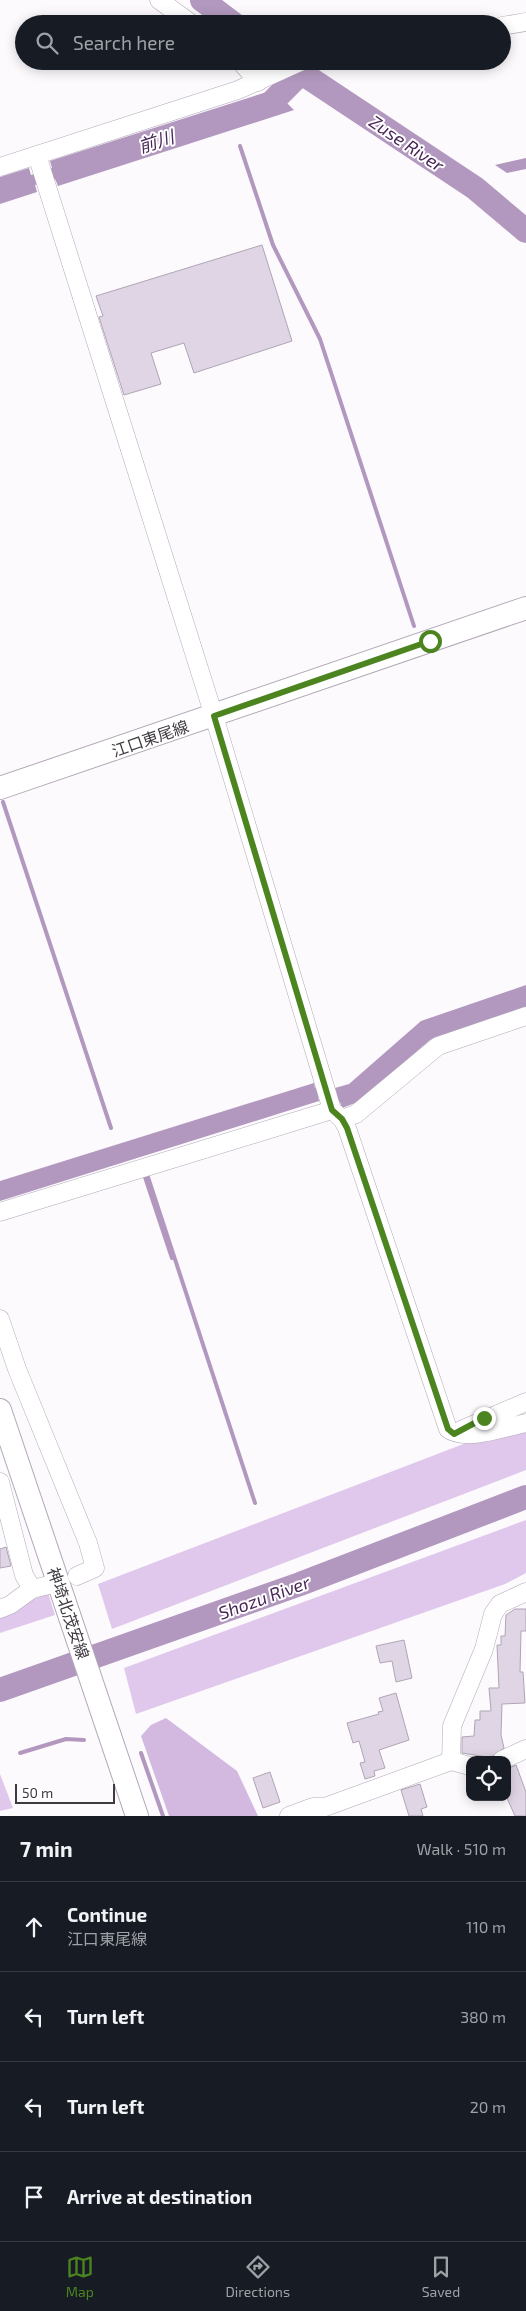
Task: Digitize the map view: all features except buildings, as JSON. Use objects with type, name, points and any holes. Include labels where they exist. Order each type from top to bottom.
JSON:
[{"type":"main road","name":"江口東尾線","points":[[0,788],[526,608]]},
{"type":"main road","name":"神埼北茂安線","points":[[0,1410],[137,1816]]},
{"type":"street","points":[[159,0],[180,15]]},
{"type":"street","points":[[511,24],[526,22]]},
{"type":"street","points":[[250,70],[262,80]]},
{"type":"street","points":[[0,166],[39,161],[262,80],[283,70]]},
{"type":"street","points":[[39,161],[214,716],[332,1104],[347,1128],[448,1429],[454,1434],[466,1436],[526,1423]]},
{"type":"street","points":[[332,1104],[356,1114],[438,1046],[526,1016]]},
{"type":"street","points":[[0,1212],[322,1111],[332,1104]]},
{"type":"street","points":[[0,1319],[21,1378],[88,1542],[95,1568],[78,1576]]},
{"type":"street","points":[[454,1434],[484,1418],[526,1402]]},
{"type":"street","points":[[0,1482],[4,1513],[24,1575],[40,1587],[0,1609]]},
{"type":"street","points":[[451,1761],[452,1726],[484,1650],[493,1614],[500,1604],[523,1591]]},
{"type":"street","points":[[511,1756],[526,1750]]},
{"type":"street","points":[[289,1816],[313,1807],[327,1811],[451,1761],[466,1765]]},
{"type":"shaded area","points":[[526,1428],[526,1470],[112,1629],[98,1584],[487,1435]]},
{"type":"shaded area","points":[[526,1520],[526,1573],[505,1584],[136,1714],[124,1668]]},
{"type":"shaded area","points":[[48,1593],[55,1615],[0,1633],[0,1614]]},
{"type":"shaded area","points":[[166,1718],[237,1771],[258,1816],[169,1816],[141,1736],[151,1725]]},
{"type":"shaded area","points":[[0,1774],[13,1808],[0,1811]]},
{"type":"water","points":[[270,91],[280,96],[294,110],[58,186],[55,179],[35,185],[37,192],[0,204],[0,177],[29,168],[31,175],[52,168],[50,161]]},
{"type":"water","points":[[526,158],[526,169],[507,173],[495,165]]},
{"type":"water","points":[[526,985],[526,1007],[430,1040],[358,1102],[342,1108],[340,1102],[321,1095],[318,1096],[319,1101],[0,1201],[0,1181],[314,1083],[315,1088],[318,1087],[337,1094],[335,1088],[349,1084],[421,1021]]},
{"type":"waterway","name":"Zuse River","points":[[202,0],[222,15]]},
{"type":"waterway","name":"Zuse River","points":[[297,70],[475,188],[526,231]]},
{"type":"waterway","name":"前川","points":[[252,110],[270,104],[301,73]]},
{"type":"waterway","points":[[240,146],[273,245],[320,339],[414,626]]},
{"type":"waterway","points":[[3,802],[111,1128]]},
{"type":"waterway","points":[[145,1177],[172,1258]]},
{"type":"waterway","points":[[148,1177],[255,1503]]},
{"type":"waterway","name":"Shozu River","points":[[0,1690],[300,1584],[526,1497]]},
{"type":"waterway","points":[[20,1753],[66,1739],[84,1740]]},
{"type":"waterway","points":[[141,1753],[163,1816]]},
{"type":"route","points":[[430,641],[214,716],[332,1110],[342,1119],[347,1128],[448,1429],[454,1434],[484,1418]]}]
